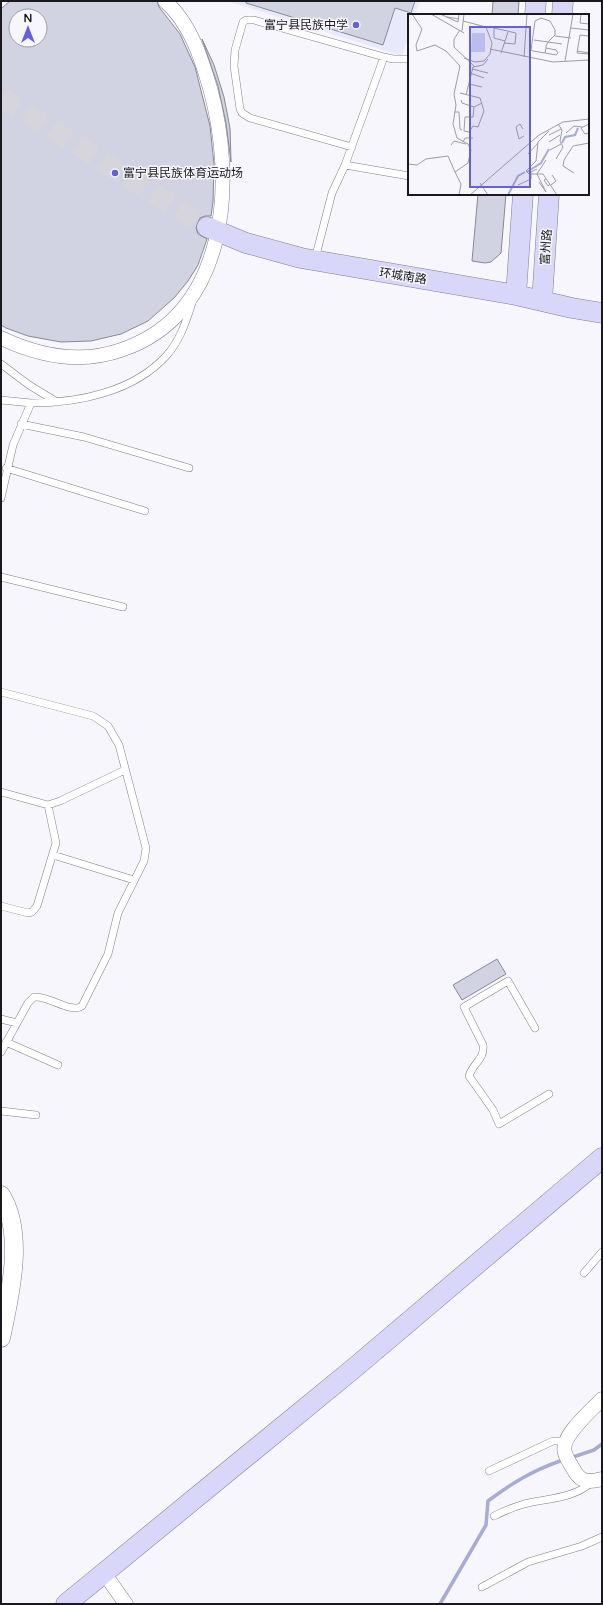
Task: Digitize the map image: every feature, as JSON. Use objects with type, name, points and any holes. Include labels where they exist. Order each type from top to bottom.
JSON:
[{"type":"main road","points":[[535,14],[536,1]]},
{"type":"main road","points":[[562,14],[563,1]]},
{"type":"main road","points":[[516,295],[523,195]]},
{"type":"main road","name":"富州路","points":[[542,301],[550,195]]},
{"type":"main road","name":"环城南路","points":[[213,230],[259,248],[315,261],[516,295],[602,313]]},
{"type":"main road","points":[[66,1604],[347,1374],[602,1158]]},
{"type":"street","points":[[1,338],[27,349],[56,356],[100,356],[128,348],[154,334],[176,316],[196,291],[207,268],[213,230],[222,211],[223,167],[214,102],[200,58],[181,17],[165,1]]},
{"type":"street","points":[[1,1196],[11,1214],[13,1236],[10,1281],[1,1338]]},
{"type":"street","points":[[597,1480],[584,1480],[578,1476],[565,1453],[565,1441],[571,1432],[602,1399]]},
{"type":"street","points":[[104,1573],[126,1604]]},
{"type":"lane","points":[[352,147],[250,118],[242,113],[239,105],[234,60],[241,26],[246,20],[254,20],[384,57],[408,59]]},
{"type":"lane","points":[[315,261],[332,193],[352,147],[384,57]]},
{"type":"lane","points":[[345,165],[408,176]]},
{"type":"lane","points":[[1,400],[31,403],[57,402],[90,396],[119,387],[145,374],[157,365],[167,354],[183,330],[196,291]]},
{"type":"lane","points":[[1,364],[57,402]]},
{"type":"lane","points":[[1,498],[6,468],[21,424],[31,403]]},
{"type":"lane","points":[[21,424],[84,437],[189,468]]},
{"type":"lane","points":[[6,468],[145,511]]},
{"type":"lane","points":[[1,577],[123,607]]},
{"type":"lane","points":[[1,692],[88,715],[103,722],[117,740],[146,848],[144,861],[118,913],[108,954],[82,1006],[74,1009],[44,997],[34,997],[28,1003],[1,1052]]},
{"type":"lane","points":[[1,792],[48,805],[60,801],[125,770]]},
{"type":"lane","points":[[1,906],[24,912],[32,912],[35,910],[53,855],[56,837],[48,805]]},
{"type":"lane","points":[[53,855],[134,880]]},
{"type":"lane","points":[[535,1028],[508,980],[464,1007],[483,1045],[484,1052],[482,1058],[471,1068],[469,1076],[492,1110],[499,1124],[549,1094]]},
{"type":"lane","points":[[1,1019],[17,1023]]},
{"type":"lane","points":[[6,1042],[58,1065]]},
{"type":"lane","points":[[1,1111],[36,1115]]},
{"type":"lane","points":[[584,1273],[602,1252]]},
{"type":"lane","points":[[489,1471],[553,1441],[565,1441]]},
{"type":"lane","points":[[494,1516],[525,1504],[574,1494],[583,1490],[597,1480]]},
{"type":"lane","points":[[482,1587],[528,1562],[582,1546],[602,1536]]},
{"type":"shaded area","name":"富宁县民族中学","points":[[227,1],[420,1],[415,14],[408,14],[408,37],[402,56]]},
{"type":"building","name":"富宁县民族体育运动场","points":[[10,1],[157,1],[159,7],[180,34],[195,67],[210,126],[214,164],[213,202],[211,216],[200,218],[196,228],[198,234],[207,239],[198,265],[188,281],[174,298],[148,321],[121,334],[91,341],[61,342],[28,336],[1,325],[1,9]]},
{"type":"building","name":"富宁县民族中学","points":[[246,1],[415,1],[411,13],[395,8],[383,45],[246,3]]},
{"type":"building","points":[[493,1],[519,1],[518,14],[492,14]]},
{"type":"building","points":[[202,39],[214,65],[224,97],[230,128],[231,162],[226,123],[218,86]]},
{"type":"building","points":[[478,195],[506,195],[501,253],[491,262],[485,263],[472,261]]},
{"type":"building","points":[[497,959],[506,974],[462,1000],[453,985]]},
{"type":"waterway","points":[[573,1457],[594,1450],[602,1444]]},
{"type":"waterway","points":[[440,1604],[486,1525],[488,1501],[522,1478],[560,1461]]},
{"type":"tunnel","points":[[1,97],[207,227]]},
{"type":"place","name":"富宁县民族中学","points":[[356,25]]},
{"type":"place","name":"富宁县民族体育运动场","points":[[115,173]]}]
